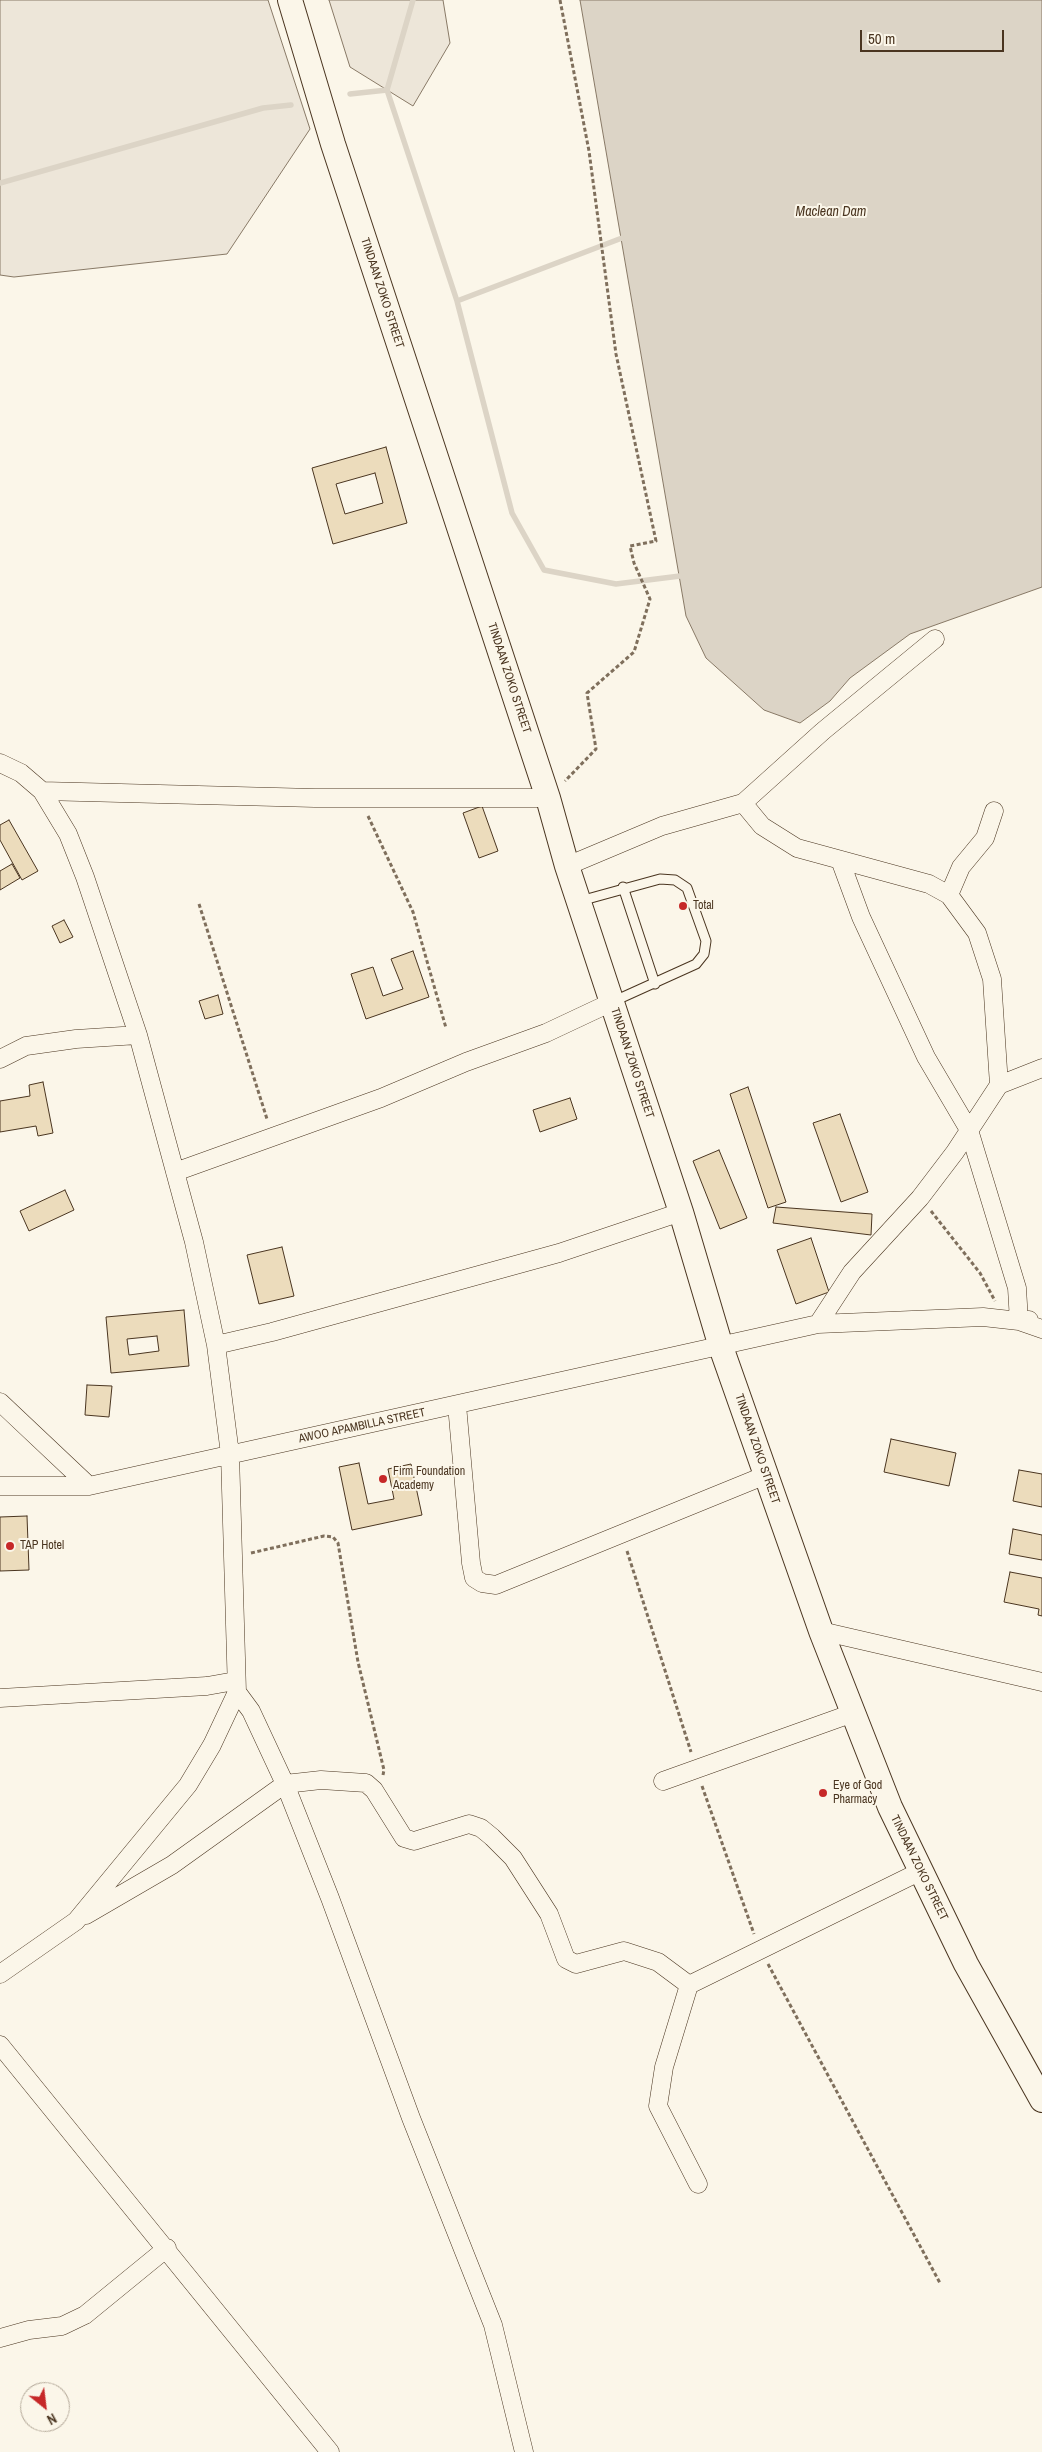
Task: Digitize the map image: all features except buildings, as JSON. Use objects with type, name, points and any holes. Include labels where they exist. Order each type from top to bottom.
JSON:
[{"type":"main road","name":"TINDAAN ZOKO STREET","points":[[290,0],[333,144],[548,798],[567,866],[681,1212],[721,1347],[821,1631],[890,1807],[966,1964],[1042,2100]]},
{"type":"street","points":[[567,866],[662,826],[743,803],[823,731],[935,638]]},
{"type":"street","points":[[0,763],[21,773],[42,791],[68,834],[138,1035],[175,1172],[216,1345],[230,1454],[236,1686],[212,1745],[188,1785],[76,1920]]},
{"type":"street","points":[[42,791],[360,798],[548,798]]},
{"type":"street","points":[[743,803],[762,826],[797,848],[929,884],[949,895],[977,933],[992,979],[999,1085]]},
{"type":"street","points":[[949,895],[961,867],[985,838],[994,811]]},
{"type":"street","points":[[840,860],[861,918],[926,1057],[969,1130],[1017,1288],[1012,1320]]},
{"type":"street","points":[[175,1172],[381,1098],[466,1062],[546,1033],[612,1002]]},
{"type":"street","points":[[0,1059],[26,1046],[76,1039],[138,1035]]},
{"type":"street","points":[[818,1324],[852,1272],[920,1198],[955,1152],[999,1085],[1042,1068]]},
{"type":"street","points":[[216,1345],[272,1332],[559,1253],[681,1212]]},
{"type":"street","name":"AWOO APAMBILLA STREET","points":[[0,1486],[89,1486],[457,1406],[818,1324],[983,1317],[1012,1320]]},
{"type":"street","points":[[1012,1320],[1042,1318]]},
{"type":"street","points":[[1012,1320],[1042,1329]]},
{"type":"street","points":[[0,1402],[89,1486]]},
{"type":"street","points":[[457,1406],[474,1578],[482,1583],[496,1584],[622,1535],[766,1475]]},
{"type":"street","points":[[821,1631],[1042,1682]]},
{"type":"street","points":[[0,1698],[236,1686]]},
{"type":"street","points":[[236,1686],[251,1711],[285,1784],[330,1898],[411,2118],[493,2325],[524,2452]]},
{"type":"street","points":[[663,1781],[853,1713]]},
{"type":"street","points":[[0,1974],[76,1920],[172,1865],[285,1784],[321,1780],[366,1783],[374,1790],[404,1838],[414,1841],[469,1824],[481,1828],[513,1858],[549,1914],[566,1959],[576,1964],[624,1951],[658,1962],[688,1985]]},
{"type":"street","points":[[698,2184],[658,2106],[664,2067],[688,1985],[921,1871]]},
{"type":"street","points":[[0,2045],[167,2248],[330,2452]]},
{"type":"street","points":[[0,2338],[29,2330],[62,2326],[85,2315],[167,2248]]},
{"type":"lane","points":[[580,901],[660,879],[675,880],[687,888],[706,941],[704,954],[696,964],[612,1002]]},
{"type":"lane","points":[[623,888],[655,984]]},
{"type":"path","points":[[548,798],[596,749],[586,693],[634,652],[650,599],[634,563],[630,546],[656,541],[616,354],[589,151],[560,0]]},
{"type":"path","points":[[360,798],[413,912],[446,1028]]},
{"type":"path","points":[[199,904],[273,1137]]},
{"type":"path","points":[[920,1198],[980,1273],[1012,1320]]},
{"type":"path","points":[[622,1535],[696,1769],[760,1949],[940,2283]]},
{"type":"path","points":[[232,1557],[324,1536],[333,1537],[338,1544],[358,1662],[384,1770],[383,1778],[374,1790]]},
{"type":"shaded area","points":[[0,0],[268,0],[310,129],[227,254],[14,277],[0,275]]},
{"type":"shaded area","points":[[329,0],[443,0],[450,43],[413,106],[350,67]]},
{"type":"water","name":"Maclean Dam","points":[[580,0],[1042,0],[1042,587],[910,634],[850,678],[830,701],[800,723],[764,710],[706,658],[686,616]]},
{"type":"waterway","points":[[350,94],[387,90],[413,0]]},
{"type":"waterway","points":[[387,90],[457,301],[512,513],[544,570],[616,584],[680,576]]},
{"type":"waterway","points":[[0,183],[263,108],[291,105]]},
{"type":"waterway","points":[[457,301],[622,238]]},
{"type":"place","name":"Total","points":[[683,906]]},
{"type":"place","name":"Firm Foundation Academy","points":[[383,1479]]},
{"type":"place","name":"TAP Hotel","points":[[10,1546]]},
{"type":"place","name":"Eye of God Pharmacy","points":[[823,1793]]}]
